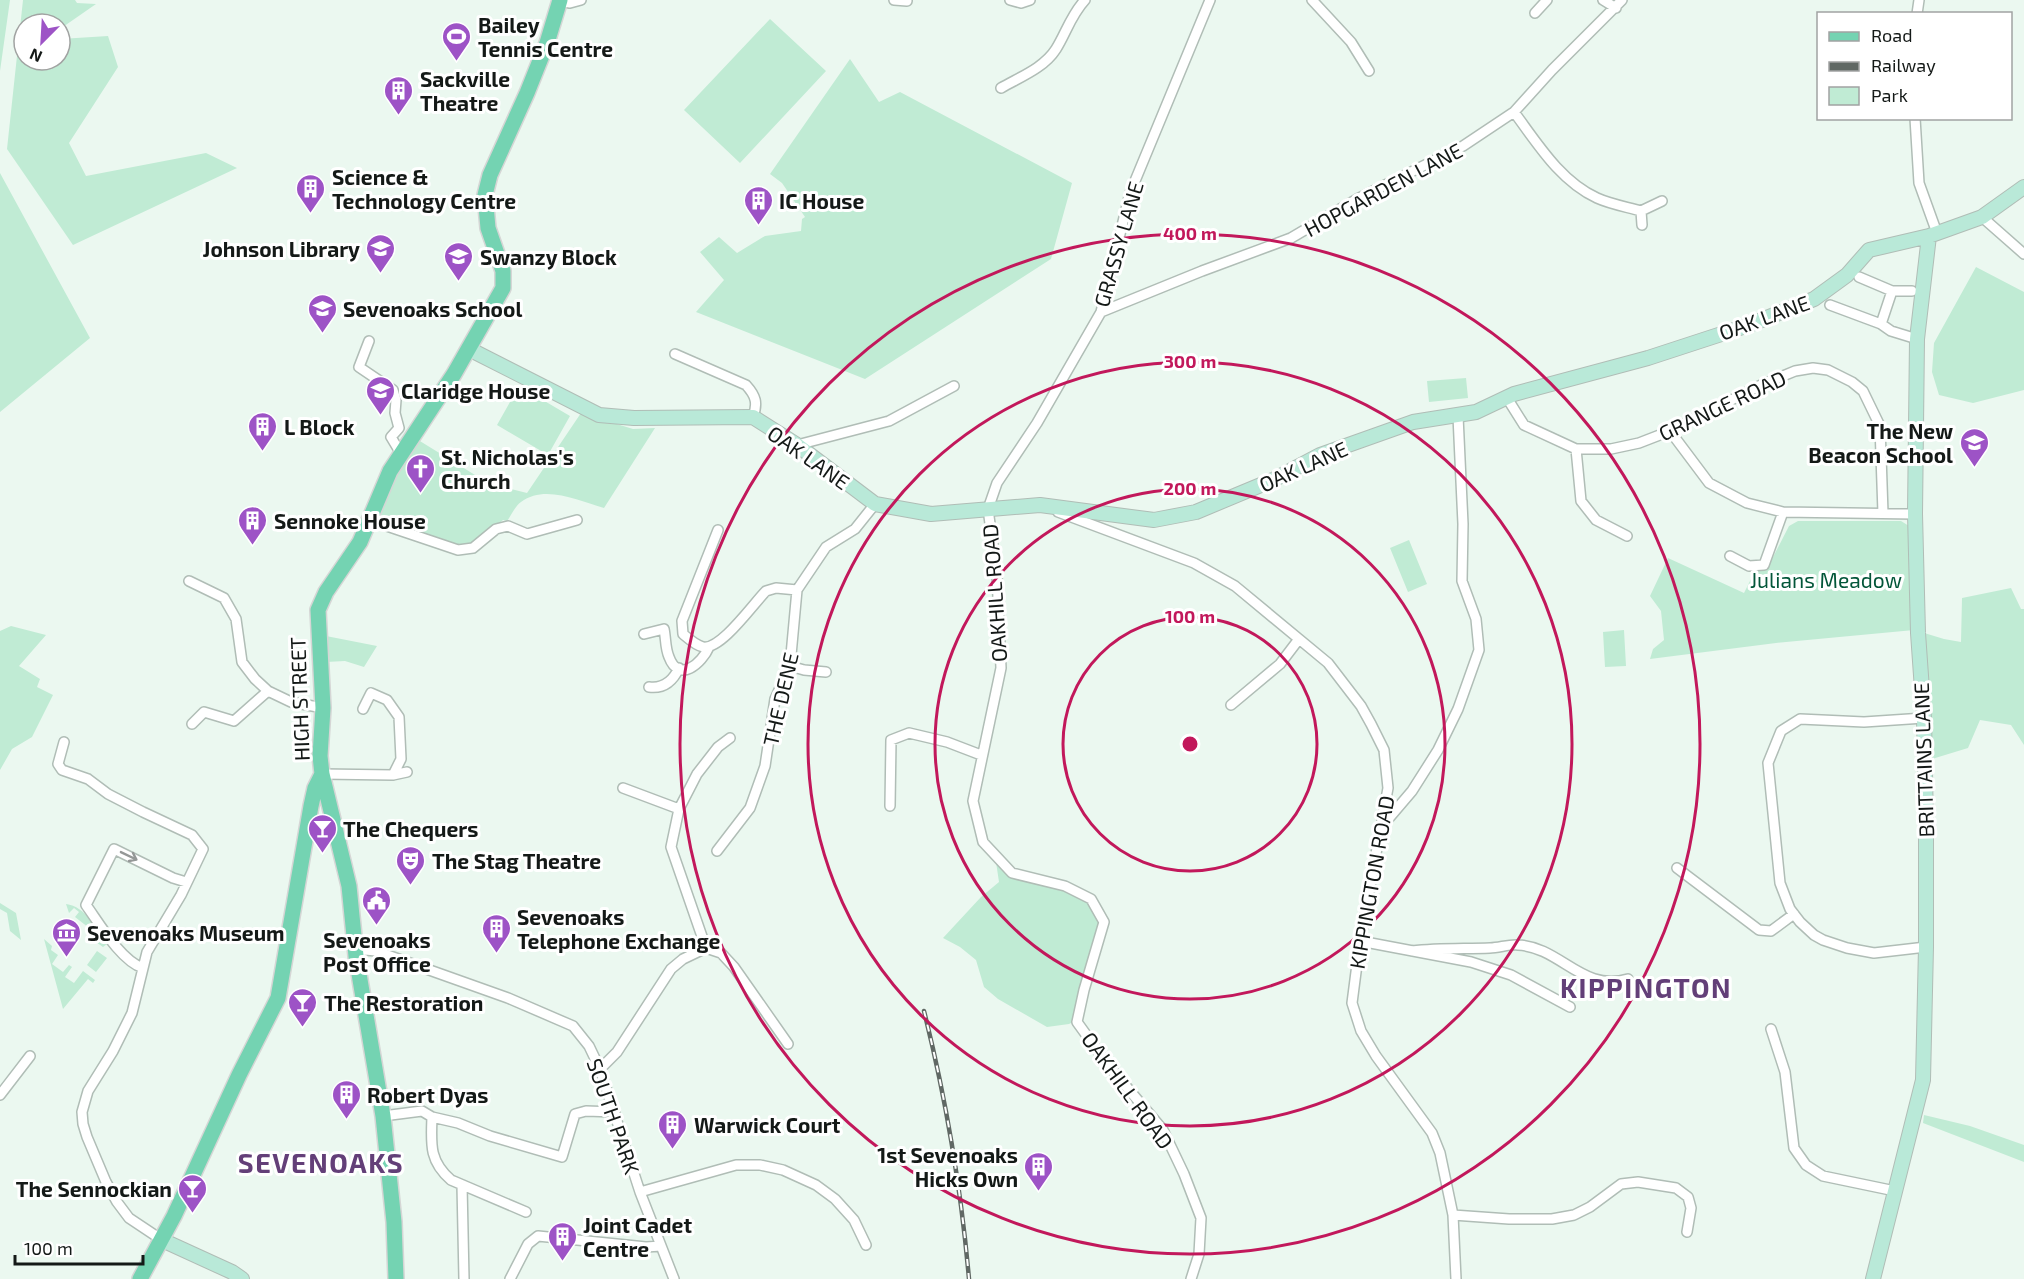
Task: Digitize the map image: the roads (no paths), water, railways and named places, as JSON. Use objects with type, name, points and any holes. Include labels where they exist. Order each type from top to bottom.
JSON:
[{"type":"main road","name":"HIGH STREET","points":[[140,1279],[162,1240],[239,1075],[278,998],[315,788],[322,774],[320,756],[323,708],[318,610],[326,592],[360,542],[400,452],[469,349],[500,294],[504,283],[503,271],[488,228],[485,195],[490,175],[531,83],[560,0]]},
{"type":"main road","points":[[322,774],[349,886],[355,953],[383,1116],[394,1222],[396,1279]]},
{"type":"main road","points":[[312,806],[329,804]]},
{"type":"street","points":[[560,0],[570,3],[581,0]]},
{"type":"street","points":[[894,0],[907,1]]},
{"type":"street","points":[[1010,0],[1022,3],[1030,0]]},
{"type":"street","points":[[1001,88],[1044,62],[1055,50],[1073,15],[1085,0]]},
{"type":"street","name":"GRASSY LANE","points":[[988,509],[997,483],[1036,423],[1101,312],[1130,193],[1210,0]]},
{"type":"street","points":[[1312,0],[1351,42],[1369,71]]},
{"type":"street","points":[[1534,13],[1547,0]]},
{"type":"street","points":[[1602,0],[1619,4]]},
{"type":"street","name":"HOPGARDEN LANE","points":[[1101,312],[1291,238],[1359,198],[1463,146],[1514,112],[1552,70],[1619,4]]},
{"type":"street","points":[[1514,112],[1556,167],[1583,190],[1598,198],[1641,211],[1662,201]]},
{"type":"street","points":[[1915,120],[1919,183],[1933,235]]},
{"type":"street","name":"OAK LANE","points":[[469,349],[598,415],[644,418],[753,417],[797,445],[875,504],[931,514],[1040,505],[1154,520],[1196,512],[1273,480],[1320,454],[1413,422],[1476,412],[1507,398],[1671,351],[1814,300],[1847,275],[1869,250],[1933,235],[1982,217],[2024,188]]},
{"type":"street","points":[[1641,211],[1642,225]]},
{"type":"street","points":[[1982,217],[2024,254]]},
{"type":"street","name":"BRITTAINS LANE","points":[[1873,1279],[1923,1080],[1926,947],[1924,718],[1918,633],[1914,514],[1917,339],[1933,235]]},
{"type":"street","points":[[1859,277],[1892,291],[1912,291]]},
{"type":"street","points":[[1881,324],[1892,291]]},
{"type":"street","points":[[1830,305],[1881,324],[1890,331],[1917,339]]},
{"type":"street","points":[[369,341],[359,367],[393,390],[399,428],[391,437],[400,452]]},
{"type":"street","points":[[675,354],[746,385],[754,393],[756,401],[753,417]]},
{"type":"street","name":"GRANGE ROAD","points":[[1507,398],[1524,425],[1576,449],[1618,447],[1639,443],[1670,431],[1795,371],[1813,368],[1828,370],[1852,382],[1863,391],[1880,426],[1883,513]]},
{"type":"street","points":[[797,445],[889,421],[954,386]]},
{"type":"street","points":[[1381,827],[1412,791],[1438,750],[1458,709],[1479,650],[1476,619],[1462,581],[1463,524],[1458,416]]},
{"type":"street","points":[[1670,431],[1709,483],[1747,503],[1783,512],[1914,514]]},
{"type":"street","points":[[1576,449],[1581,501],[1596,520],[1627,536]]},
{"type":"street","name":"THE DENE","points":[[717,851],[746,815],[753,802],[765,766],[778,691],[790,666],[797,590],[826,547],[855,529],[875,504]]},
{"type":"street","name":"KIPPINGTON ROAD","points":[[1040,505],[1194,563],[1235,586],[1328,663],[1361,706],[1384,750],[1388,789],[1360,941],[1352,1003],[1361,1031],[1376,1056],[1432,1133],[1440,1153],[1453,1215],[1456,1279]]},
{"type":"street","name":"OAKHILL ROAD","points":[[988,509],[997,575],[1001,668],[973,801],[983,842],[1012,873],[1065,886],[1091,899],[1104,922],[1077,1022],[1108,1065],[1163,1130],[1184,1174],[1200,1218],[1199,1254],[1191,1279]]},
{"type":"street","points":[[1730,556],[1749,566],[1764,565],[1783,512]]},
{"type":"street","points":[[369,520],[458,550],[473,548],[496,529],[508,526],[527,534],[577,520]]},
{"type":"street","points":[[710,647],[693,643],[683,634],[682,621],[718,530]]},
{"type":"street","points":[[714,541],[725,545]]},
{"type":"street","points":[[189,581],[224,598],[236,619],[242,662],[255,679],[268,691],[291,702],[323,708]]},
{"type":"street","points":[[644,634],[664,629],[668,656],[674,665],[679,668],[691,668],[698,664],[710,647],[723,639],[766,591],[776,588],[797,590]]},
{"type":"street","points":[[1232,705],[1280,664],[1299,639]]},
{"type":"street","points":[[790,666],[826,672]]},
{"type":"street","points":[[649,687],[662,686],[670,682],[679,668]]},
{"type":"street","points":[[816,672],[816,682]]},
{"type":"street","points":[[192,724],[204,712],[234,721],[268,691]]},
{"type":"street","points":[[363,709],[371,693],[387,700],[398,713],[401,759],[393,775]]},
{"type":"street","points":[[1924,718],[1864,722],[1800,719],[1781,731],[1768,763],[1780,883],[1794,914],[1814,935],[1840,946],[1875,953],[1926,947]]},
{"type":"street","points":[[890,806],[891,740],[909,734],[947,742],[981,755]]},
{"type":"street","points":[[706,948],[671,846],[679,809],[697,774],[718,747],[730,738]]},
{"type":"street","points":[[64,742],[58,764],[62,770],[88,779],[108,794],[192,835],[203,849],[179,900],[149,948],[129,1021],[88,1091],[82,1117],[87,1137],[117,1202],[134,1222],[162,1240],[232,1272],[242,1279]]},
{"type":"street","points":[[322,774],[393,775],[407,772]]},
{"type":"street","points":[[623,788],[679,809]]},
{"type":"street","points":[[142,973],[129,961],[86,905],[114,849],[186,882]]},
{"type":"street","points":[[1677,868],[1743,920],[1760,930],[1771,931],[1794,914]]},
{"type":"street","points":[[1360,941],[1472,962],[1511,975],[1570,1007]]},
{"type":"street","points":[[1412,951],[1446,947],[1492,948],[1518,945],[1542,950],[1585,976],[1605,983],[1617,983],[1628,979]]},
{"type":"street","points":[[600,1069],[617,1052],[671,969],[683,959],[706,948],[721,953],[734,967],[788,1044]]},
{"type":"street","name":"SOUTH PARK","points":[[355,953],[365,950],[376,951],[508,998],[573,1026],[589,1046],[600,1069],[640,1192],[674,1279]]},
{"type":"street","points":[[1771,1029],[1785,1072],[1794,1148],[1806,1165],[1823,1176],[1895,1191]]},
{"type":"street","points":[[0,1095],[30,1056]]},
{"type":"street","points":[[383,1116],[422,1111],[432,1117],[458,1123],[490,1136],[562,1156],[575,1114],[615,1112]]},
{"type":"street","points":[[432,1117],[433,1156],[442,1173],[451,1180],[525,1212]]},
{"type":"street","name":"SOUTH PARK","points":[[640,1192],[736,1165],[760,1165],[783,1170],[816,1185],[835,1198],[854,1220],[866,1245]]},
{"type":"street","points":[[1453,1215],[1552,1219],[1574,1215],[1590,1207],[1621,1184],[1638,1182],[1676,1188],[1688,1197],[1690,1208],[1687,1232]]},
{"type":"street","points":[[462,1185],[464,1279]]},
{"type":"street","points":[[510,1279],[528,1244],[538,1236],[646,1247],[661,1246]]},
{"type":"railway","points":[[924,1011],[952,1144],[969,1279]]},
{"type":"place","name":"Bailey Tennis Centre","points":[[457,62]]},
{"type":"place","name":"Sackville Theatre","points":[[399,116]]},
{"type":"place","name":"Science & Technology Centre","points":[[311,214]]},
{"type":"place","name":"IC House","points":[[758,226]]},
{"type":"place","name":"Johnson Library","points":[[381,274]]},
{"type":"place","name":"Swanzy Block","points":[[459,282]]},
{"type":"place","name":"Sevenoaks School","points":[[322,334]]},
{"type":"place","name":"Claridge House","points":[[380,416]]},
{"type":"place","name":"L Block","points":[[263,452]]},
{"type":"place","name":"The New Beacon School","points":[[1974,468]]},
{"type":"place","name":"St. Nicholas's Church","points":[[420,494]]},
{"type":"place","name":"Sennoke House","points":[[253,546]]},
{"type":"place","name":"The Chequers","points":[[322,854]]},
{"type":"place","name":"The Stag Theatre","points":[[411,886]]},
{"type":"place","name":"Sevenoaks Post Office","points":[[377,926]]},
{"type":"place","name":"Sevenoaks Telephone Exchange","points":[[496,954]]},
{"type":"place","name":"Sevenoaks Museum","points":[[66,958]]},
{"type":"place","name":"The Restoration","points":[[303,1028]]},
{"type":"place","name":"Robert Dyas","points":[[346,1120]]},
{"type":"place","name":"Warwick Court","points":[[673,1150]]},
{"type":"place","name":"1st Sevenoaks Hicks Own","points":[[1039,1192]]},
{"type":"place","name":"The Sennockian","points":[[193,1214]]},
{"type":"place","name":"Joint Cadet Centre","points":[[562,1262]]},
{"type":"district","name":"KIPPINGTON","points":[[1646,987]]},
{"type":"district","name":"SEVENOAKS","points":[[321,1162]]},
{"type":"park label","name":"Julians Meadow","points":[[1826,579]]}]
